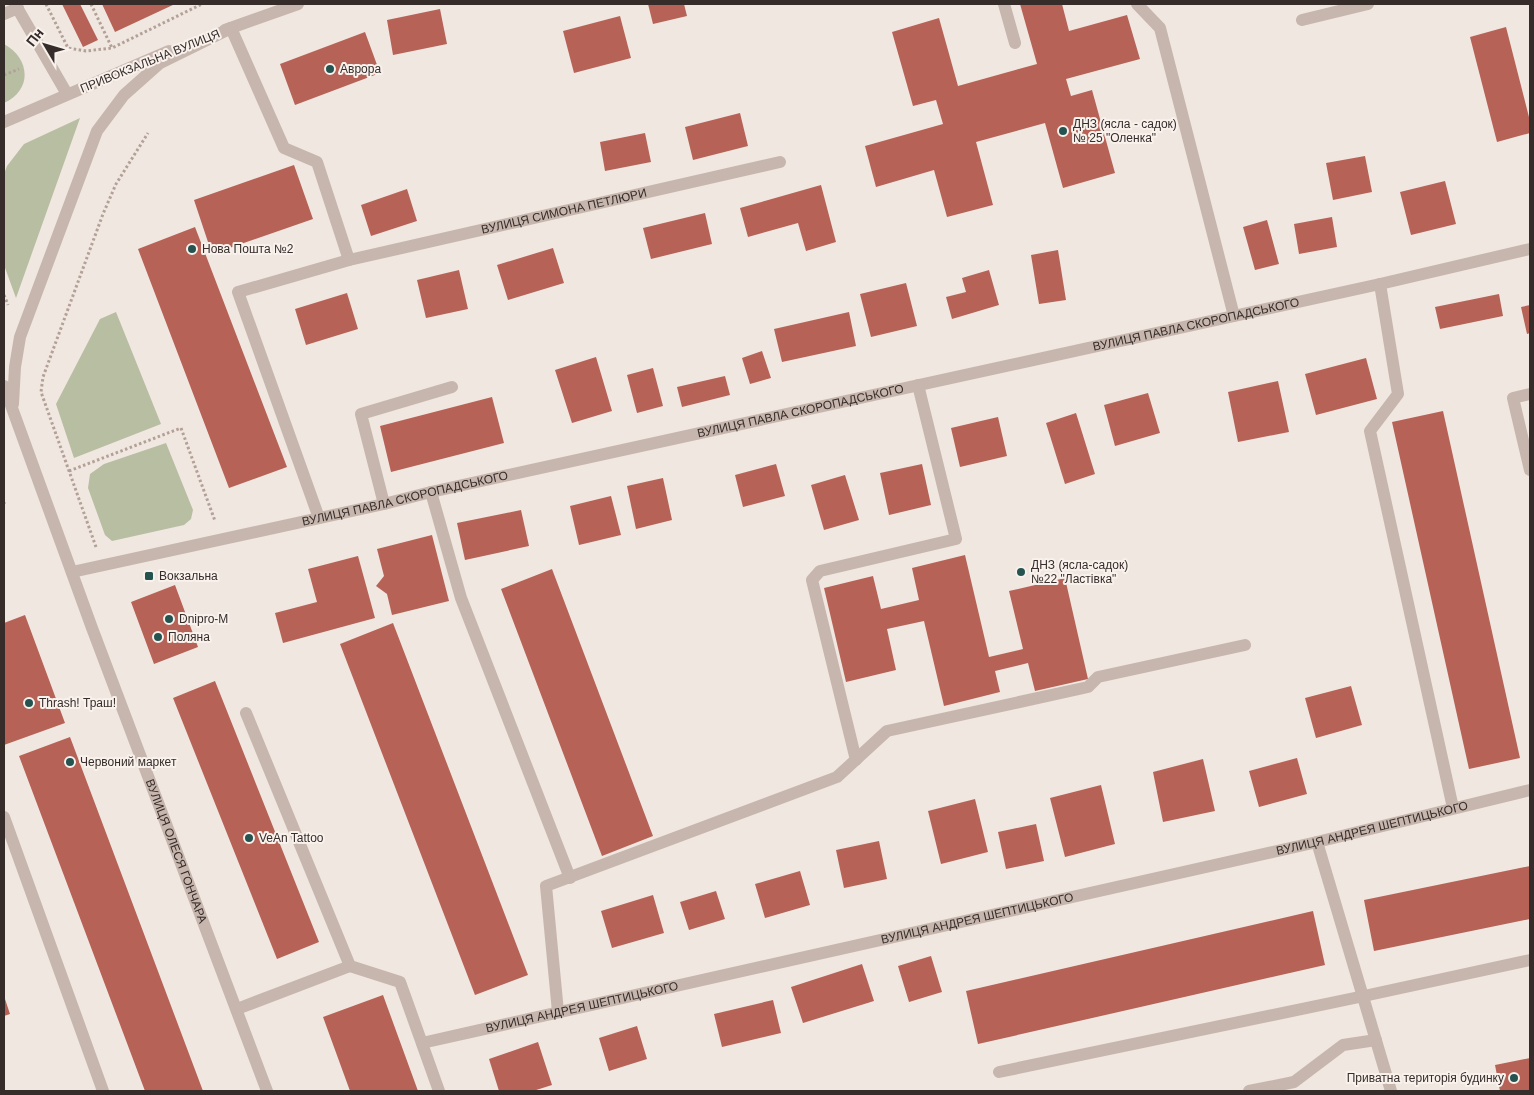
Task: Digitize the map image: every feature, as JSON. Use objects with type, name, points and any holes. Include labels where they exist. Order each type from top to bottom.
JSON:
[{"type":"street","points":[[1004,4],[1015,43]]},
{"type":"street","points":[[1137,4],[1160,28],[1234,316]]},
{"type":"street","points":[[1302,20],[1368,4]]},
{"type":"street","name":"ПРИВОКЗАЛЬНА ВУЛИЦЯ","points":[[4,122],[144,61],[291,5]]},
{"type":"street","points":[[4,14],[17,6],[67,94]]},
{"type":"street","points":[[12,409],[15,367],[20,336],[97,131],[124,95],[160,63],[231,28],[284,148],[317,162],[349,260]]},
{"type":"street","points":[[4,131],[19,116]]},
{"type":"street","name":"ВУЛИЦЯ СИМОНА ПЕТЛЮРИ","points":[[319,518],[238,292],[349,260],[780,162]]},
{"type":"street","name":"ВУЛИЦЯ ПАВЛА СКОРОПАДСЬКОГО","points":[[72,572],[1380,284],[1530,249]]},
{"type":"street","points":[[1380,284],[1398,394],[1370,431],[1453,808]]},
{"type":"street","points":[[856,760],[812,580],[820,571],[956,539],[918,385]]},
{"type":"street","name":"ВУЛИЦЯ ОЛЕСЯ ГОНЧАРА","points":[[4,386],[267,1091]]},
{"type":"street","points":[[384,504],[361,414],[452,386]]},
{"type":"street","points":[[1530,394],[1513,398],[1530,470]]},
{"type":"street","points":[[430,492],[461,598],[570,878]]},
{"type":"street","points":[[558,1012],[546,886],[837,777],[887,731],[1088,687],[1098,677],[1245,645]]},
{"type":"street","points":[[246,713],[350,966]]},
{"type":"street","name":"ВУЛИЦЯ АНДРЕЯ ШЕПТИЦЬКОГО","points":[[422,1043],[1317,842],[1530,790]]},
{"type":"street","points":[[4,817],[103,1091]]},
{"type":"street","points":[[1317,842],[1391,1091]]},
{"type":"street","points":[[999,1072],[1530,960]]},
{"type":"street","points":[[237,1009],[350,966],[400,982],[439,1091]]},
{"type":"street","points":[[1249,1091],[1294,1082],[1344,1045],[1376,1040]]},
{"type":"path","points":[[46,4],[68,48],[86,51],[112,48],[202,4]]},
{"type":"path","points":[[91,4],[112,48]]},
{"type":"path","points":[[4,75],[19,69]]},
{"type":"path","points":[[98,552],[41,392],[43,377],[103,214],[116,184],[148,133]]},
{"type":"path","points":[[4,295],[8,305]]},
{"type":"path","points":[[68,471],[181,428],[216,522]]},
{"type":"green space","points":[[4,44],[19,57],[25,74],[20,90],[4,103]]},
{"type":"green space","points":[[80,118],[16,298],[4,265],[4,174],[7,166],[24,144]]},
{"type":"green space","points":[[116,312],[161,424],[74,458],[56,404],[100,319]]},
{"type":"green space","points":[[166,443],[193,510],[191,519],[184,525],[112,541],[105,535],[88,488],[90,474],[104,464]]},
{"type":"building","points":[[62,4],[80,4],[98,40],[83,47]]},
{"type":"building","points":[[102,4],[175,4],[115,32]]},
{"type":"building","points":[[648,4],[684,4],[687,16],[653,24]]},
{"type":"building","points":[[1020,4],[1062,4],[1069,31],[1127,15],[1140,59],[1066,79],[1071,96],[1092,90],[1115,173],[1063,188],[1045,123],[976,142],[993,205],[947,217],[934,170],[876,187],[865,146],[943,124],[936,100],[913,106],[892,32],[939,18],[958,86],[1037,64]]},
{"type":"building","points":[[440,9],[447,44],[393,55],[387,20]]},
{"type":"building","points":[[620,16],[631,58],[574,73],[563,31]]},
{"type":"building","points":[[1506,27],[1530,121],[1530,133],[1497,142],[1470,37]]},
{"type":"building","name":"Аврора","points":[[365,32],[380,73],[295,105],[280,64]]},
{"type":"building","points":[[740,113],[748,146],[693,160],[685,127]]},
{"type":"building","points":[[645,133],[651,162],[605,171],[600,142]]},
{"type":"building","points":[[1365,156],[1372,192],[1333,200],[1326,163]]},
{"type":"building","points":[[294,165],[313,219],[212,254],[194,200]]},
{"type":"building","points":[[1445,181],[1456,224],[1411,235],[1400,192]]},
{"type":"building","points":[[821,185],[836,242],[806,251],[798,223],[748,237],[740,208]]},
{"type":"building","points":[[407,189],[417,221],[371,236],[361,205]]},
{"type":"building","points":[[705,213],[712,244],[651,259],[643,228]]},
{"type":"building","points":[[1332,217],[1337,247],[1299,254],[1294,224]]},
{"type":"building","points":[[1267,220],[1279,264],[1255,270],[1243,227]]},
{"type":"building","points":[[195,227],[287,467],[229,488],[138,249]]},
{"type":"building","points":[[553,248],[564,283],[508,300],[497,265]]},
{"type":"building","points":[[1058,250],[1066,300],[1039,304],[1031,255]]},
{"type":"building","points":[[459,270],[468,309],[426,318],[417,280]]},
{"type":"building","points":[[989,270],[999,305],[952,319],[946,297],[966,292],[962,278]]},
{"type":"building","points":[[906,283],[917,326],[871,337],[860,294]]},
{"type":"building","points":[[347,293],[358,329],[306,345],[295,309]]},
{"type":"building","points":[[1499,294],[1503,316],[1440,329],[1435,307]]},
{"type":"building","points":[[1530,305],[1530,333],[1527,334],[1521,307]]},
{"type":"building","points":[[849,312],[856,346],[782,362],[774,329]]},
{"type":"building","points":[[762,351],[771,378],[750,384],[742,358]]},
{"type":"building","points":[[596,357],[612,411],[572,423],[555,370]]},
{"type":"building","points":[[1366,358],[1377,399],[1316,415],[1305,374]]},
{"type":"building","points":[[653,368],[663,406],[637,413],[627,375]]},
{"type":"building","points":[[725,376],[730,395],[682,407],[677,387]]},
{"type":"building","points":[[1278,381],[1289,432],[1238,442],[1228,392]]},
{"type":"building","points":[[1148,393],[1160,433],[1115,446],[1104,405]]},
{"type":"building","points":[[492,397],[504,443],[391,472],[380,426]]},
{"type":"building","points":[[1443,411],[1520,758],[1469,769],[1392,422]]},
{"type":"building","points":[[1076,413],[1095,474],[1065,484],[1046,423]]},
{"type":"building","points":[[998,417],[1007,456],[960,467],[951,428]]},
{"type":"building","points":[[776,464],[785,496],[743,507],[735,475]]},
{"type":"building","points":[[922,464],[931,505],[889,515],[880,473]]},
{"type":"building","points":[[845,475],[859,520],[824,530],[811,485]]},
{"type":"building","points":[[663,478],[672,520],[636,529],[627,486]]},
{"type":"building","points":[[611,496],[621,535],[579,545],[570,506]]},
{"type":"building","points":[[521,510],[529,546],[465,560],[457,523]]},
{"type":"building","points":[[432,535],[449,601],[392,615],[387,594],[376,586],[384,576],[377,549]]},
{"type":"building","points":[[965,555],[989,657],[1023,649],[1009,591],[1065,578],[1088,679],[1035,691],[1028,663],[995,671],[1000,692],[944,706],[924,621],[887,629],[896,670],[846,682],[824,588],[873,576],[881,609],[919,600],[912,568]]},
{"type":"building","points":[[358,556],[375,618],[283,643],[275,613],[317,602],[308,569]]},
{"type":"building","points":[[552,569],[653,836],[602,856],[501,589]]},
{"type":"building","points":[[175,585],[198,647],[154,664],[131,602]]},
{"type":"building","points":[[25,615],[65,723],[4,745],[4,623]]},
{"type":"building","points":[[393,623],[528,975],[475,995],[340,644]]},
{"type":"building","points":[[215,681],[319,942],[277,959],[173,698]]},
{"type":"building","points":[[1351,686],[1362,725],[1316,738],[1305,698]]},
{"type":"building","points":[[70,737],[203,1091],[145,1091],[19,756]]},
{"type":"building","points":[[1297,758],[1307,794],[1259,807],[1249,771]]},
{"type":"building","points":[[1203,759],[1215,811],[1163,822],[1153,772]]},
{"type":"building","points":[[1101,785],[1115,844],[1065,857],[1050,798]]},
{"type":"building","points":[[975,799],[988,852],[941,864],[928,811]]},
{"type":"building","points":[[1036,824],[1044,861],[1006,869],[998,832]]},
{"type":"building","points":[[879,841],[887,879],[844,888],[836,850]]},
{"type":"building","points":[[1530,866],[1530,919],[1374,951],[1364,900]]},
{"type":"building","points":[[800,871],[810,905],[765,918],[755,884]]},
{"type":"building","points":[[716,891],[725,919],[689,930],[680,902]]},
{"type":"building","points":[[653,895],[664,933],[612,948],[601,911]]},
{"type":"building","points":[[1313,911],[1325,965],[978,1044],[966,991]]},
{"type":"building","points":[[931,956],[942,992],[909,1002],[898,966]]},
{"type":"building","points":[[862,964],[874,1001],[803,1023],[791,987]]},
{"type":"building","points":[[383,995],[418,1091],[350,1091],[323,1017]]},
{"type":"building","points":[[4,996],[10,1014],[4,1016]]},
{"type":"building","points":[[773,1000],[781,1033],[722,1047],[714,1014]]},
{"type":"building","points":[[637,1026],[647,1059],[609,1071],[599,1038]]},
{"type":"building","points":[[538,1042],[552,1085],[533,1091],[499,1091],[489,1059]]},
{"type":"building","name":"Приватна територія будинку","points":[[1530,1058],[1530,1091],[1500,1091],[1495,1065]]},
{"type":"place","name":"Аврора","points":[[330,69]]},
{"type":"place","name":"ДНЗ (ясла - садок) № 25 \"Оленка\"","points":[[1063,131]]},
{"type":"place","name":"Нова Пошта №2","points":[[192,249]]},
{"type":"place","name":"ДНЗ (ясла-садок) №22 \"Ластівка\"","points":[[1021,572]]},
{"type":"place","name":"Вокзальна","points":[[149,576]]},
{"type":"place","name":"Dnipro-M","points":[[169,619]]},
{"type":"place","name":"Поляна","points":[[158,637]]},
{"type":"place","name":"Thrash! Траш!","points":[[29,703]]},
{"type":"place","name":"Червоний маркет","points":[[70,762]]},
{"type":"place","name":"VeAn Tattoo","points":[[249,838]]},
{"type":"place","name":"Приватна територія будинку","points":[[1514,1078]]}]
